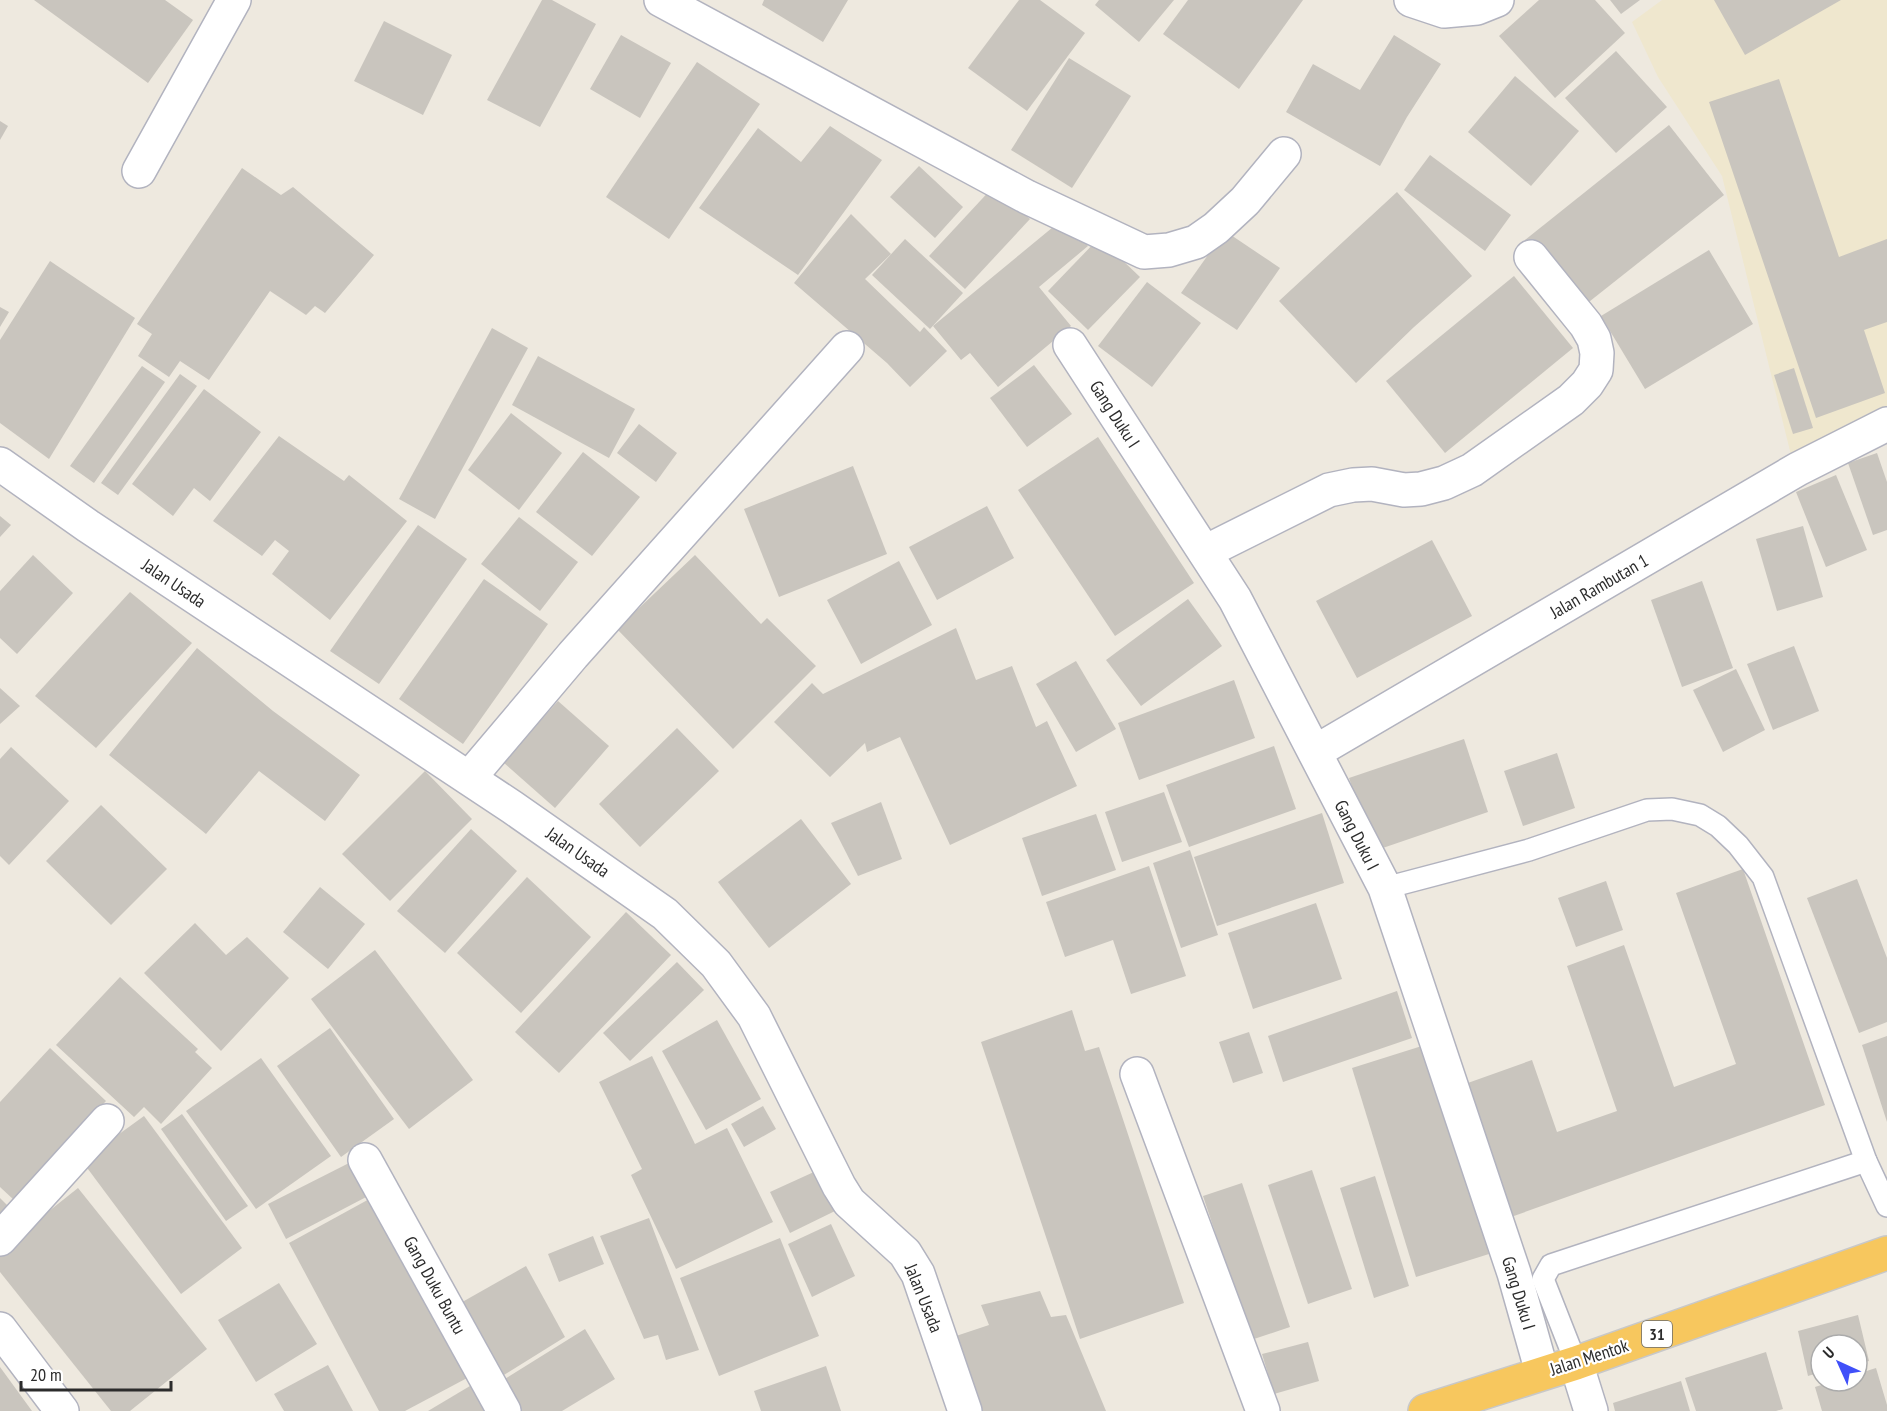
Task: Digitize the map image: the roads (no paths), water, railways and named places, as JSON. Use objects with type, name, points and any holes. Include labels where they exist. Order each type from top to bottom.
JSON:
[{"type":"highway","name":"Jalan Mentok","points":[[1425,1411],[1576,1363],[1887,1253]]},
{"type":"street","points":[[139,171],[234,0]]},
{"type":"street","points":[[661,0],[1027,197],[1144,252],[1169,250],[1187,245],[1209,233],[1245,201],[1284,154]]},
{"type":"street","points":[[1411,0],[1444,11],[1477,8],[1497,0]]},
{"type":"street","points":[[1205,552],[1329,490],[1372,484],[1404,490],[1421,489],[1444,483],[1472,470],[1571,400],[1587,384],[1596,369],[1597,353],[1594,339],[1586,325],[1531,257]]},
{"type":"street","name":"Gang Duku I","points":[[1070,345],[1235,599],[1385,888],[1514,1273],[1542,1372]]},
{"type":"street","points":[[469,778],[573,655],[847,348]]},
{"type":"street","name":"Jalan Rambutan 1","points":[[1315,752],[1798,469],[1887,424]]},
{"type":"street","name":"Jalan Usada","points":[[0,464],[98,532],[469,778],[665,914],[716,964],[754,1016],[849,1202],[905,1253],[918,1274],[965,1411]]},
{"type":"street","points":[[1137,1074],[1263,1411]]},
{"type":"street","points":[[0,1239],[107,1121]]},
{"type":"street","name":"Gang Duku Buntu","points":[[365,1160],[504,1411]]},
{"type":"street","points":[[0,1329],[63,1411]]},
{"type":"street","points":[[1576,1363],[1591,1411]]},
{"type":"lane","points":[[1385,888],[1529,850],[1647,810],[1672,809],[1700,815],[1718,826],[1763,877],[1866,1161],[1887,1206]]},
{"type":"lane","points":[[1576,1363],[1543,1279],[1551,1265],[1866,1161]]}]
